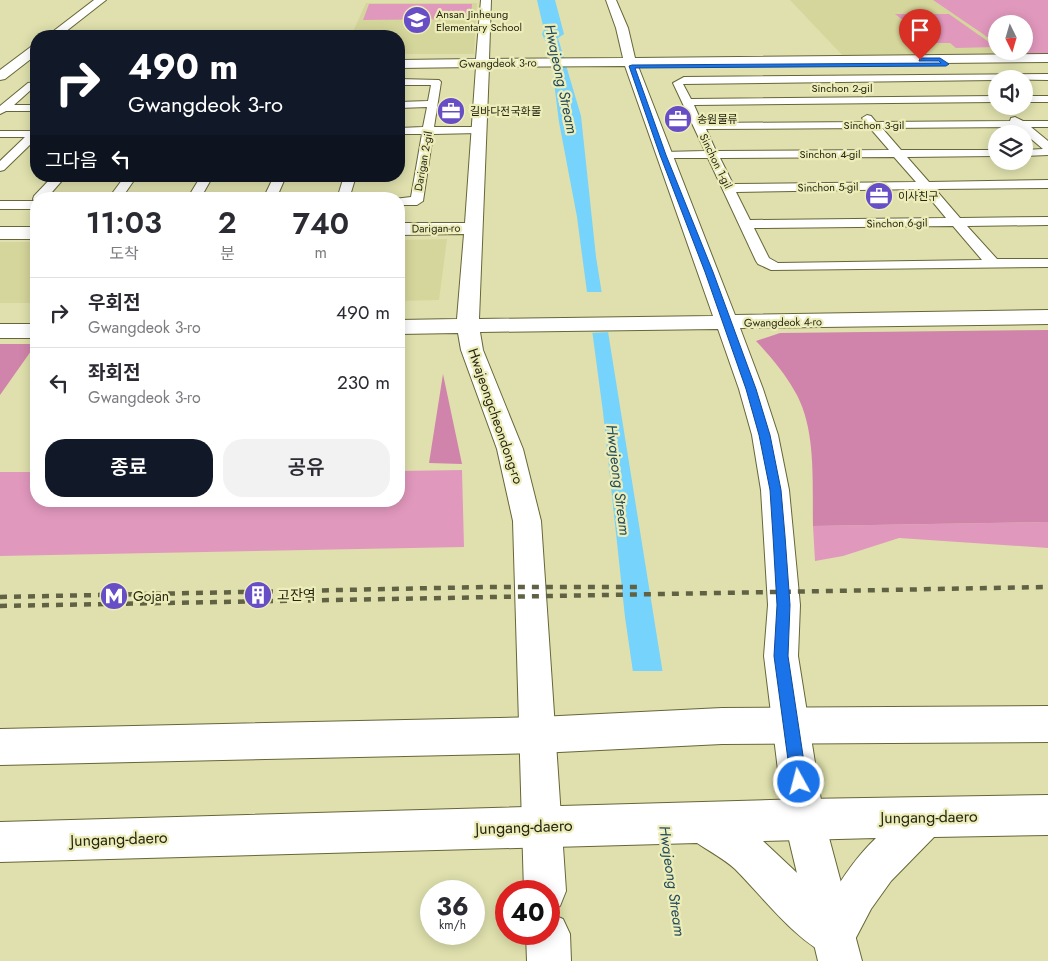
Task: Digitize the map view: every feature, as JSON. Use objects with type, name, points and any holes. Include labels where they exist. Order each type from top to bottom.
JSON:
[{"type":"street","points":[[60,30],[101,0]]},
{"type":"street","name":"Hwajeongcheondong-ro","points":[[486,0],[468,317],[472,350],[510,449],[527,521],[539,735],[544,880]]},
{"type":"street","points":[[611,0],[622,28],[631,64],[663,155],[724,314],[762,426],[776,490],[784,605],[781,656],[804,819],[837,948]]},
{"type":"street","points":[[4,70],[30,52]]},
{"type":"street","name":"Gwangdeok 3-ro","points":[[943,62],[1048,58]]},
{"type":"street","points":[[943,62],[988,97]]},
{"type":"street","name":"Gwangdeok 3-ro","points":[[405,68],[591,64],[1048,63]]},
{"type":"street","name":"Gwangdeok 3-ro","points":[[405,64],[483,66]]},
{"type":"street","points":[[4,70],[30,69]]},
{"type":"street","name":"Sinchon 1-gil","points":[[1048,77],[684,80],[678,83],[747,224],[763,261],[776,267],[1048,263]]},
{"type":"street","points":[[832,79],[993,264]]},
{"type":"street","name":"Darigan 2-gil","points":[[405,82],[436,82],[417,200],[405,201]]},
{"type":"street","points":[[2,110],[30,86]]},
{"type":"street","points":[[1033,99],[1048,99]]},
{"type":"street","name":"Sinchon 2-gil","points":[[688,102],[852,101],[988,104]]},
{"type":"street","points":[[405,105],[433,104]]},
{"type":"street","points":[[2,110],[30,108]]},
{"type":"street","points":[[1009,115],[1048,147]]},
{"type":"street","name":"Sinchon 3-gil","points":[[699,126],[1048,124]]},
{"type":"street","points":[[405,131],[479,130]]},
{"type":"street","points":[[0,134],[30,134]]},
{"type":"street","points":[[0,167],[30,140]]},
{"type":"street","points":[[1033,152],[1048,152]]},
{"type":"street","name":"Sinchon 4-gil","points":[[663,155],[988,153]]},
{"type":"street","points":[[46,192],[55,182]]},
{"type":"street","name":"Sinchon 5-gil","points":[[729,188],[1048,184]]},
{"type":"street","points":[[0,206],[30,204]]},
{"type":"street","name":"Sinchon 6-gil","points":[[747,224],[1048,221]]},
{"type":"street","name":"Darigan-ro","points":[[405,228],[474,228]]},
{"type":"street","points":[[0,233],[30,233]]},
{"type":"street","name":"Gwangdeok 4-ro","points":[[724,314],[1048,301]]},
{"type":"street","name":"Gwangdeok 4-ro","points":[[405,310],[468,317],[724,314],[1048,317]]},
{"type":"street","points":[[0,314],[30,313]]},
{"type":"street","name":"Gwangdeok 4-ro","points":[[405,326],[468,317]]},
{"type":"street","points":[[0,331],[30,331]]},
{"type":"street","points":[[0,747],[539,735],[722,726],[1048,724]]},
{"type":"street","name":"Jungang-daero","points":[[0,842],[702,823],[744,838],[804,819],[1048,815]]},
{"type":"street","points":[[837,948],[856,894],[876,866],[926,817]]},
{"type":"street","points":[[744,838],[837,948]]},
{"type":"street","points":[[548,945],[549,961]]},
{"type":"shaded area","points":[[790,0],[933,0],[988,38],[988,56],[844,57]]},
{"type":"shaded area","points":[[933,0],[1048,0],[1048,56],[1033,56],[1033,15],[988,15],[988,38]]},
{"type":"shaded area","name":"Ansan Jinheung Elementary School","points":[[366,3],[477,3],[474,54],[405,54],[405,30],[354,30]]},
{"type":"shaded area","points":[[369,4],[472,4],[471,17],[463,17],[462,19],[363,20]]},
{"type":"shaded area","points":[[895,14],[949,14],[988,41],[988,47],[956,48],[950,43],[932,43]]},
{"type":"shaded area","points":[[447,239],[439,300],[405,301],[405,240]]},
{"type":"shaded area","points":[[0,242],[30,242],[30,303],[0,303]]},
{"type":"shaded area","points":[[1048,330],[1048,522],[813,526],[812,456],[807,421],[790,383],[756,341],[780,333]]},
{"type":"shaded area","points":[[0,344],[30,344],[30,352],[0,395]]},
{"type":"shaded area","points":[[443,374],[462,464],[429,463]]},
{"type":"shaded area","points":[[462,470],[464,547],[0,556],[0,472],[30,472],[30,507],[405,507],[405,471]]},
{"type":"shaded area","points":[[1048,522],[1048,548],[899,538],[843,556],[815,561],[813,526]]},
{"type":"water","name":"Hwajeong Stream","points":[[537,0],[555,0],[564,34],[558,38],[581,116],[596,257],[709,961],[675,961],[625,617],[603,412],[577,217],[559,122],[550,51],[542,34],[544,30]]},
{"type":"pier","points":[[585,292],[604,292],[611,332],[590,333]]},
{"type":"pier","points":[[631,671],[665,671],[712,961],[673,961]]},
{"type":"railway","points":[[0,597],[486,587],[638,587]]},
{"type":"railway","points":[[0,606],[1048,587]]},
{"type":"place","name":"Ansan Jinheung Elementary School","points":[[417,20]]},
{"type":"place","name":"길바다전국화물","points":[[451,111]]},
{"type":"place","name":"송원물류","points":[[678,119]]},
{"type":"place","name":"이사친구","points":[[879,196]]},
{"type":"place","name":"고잔역","points":[[258,595]]},
{"type":"place","name":"Gojan","points":[[114,596]]},
{"type":"route","points":[[799,782],[781,656],[784,605],[776,490],[765,435],[751,389],[709,272],[663,155],[632,66],[946,64],[940,59],[920,60]]}]
